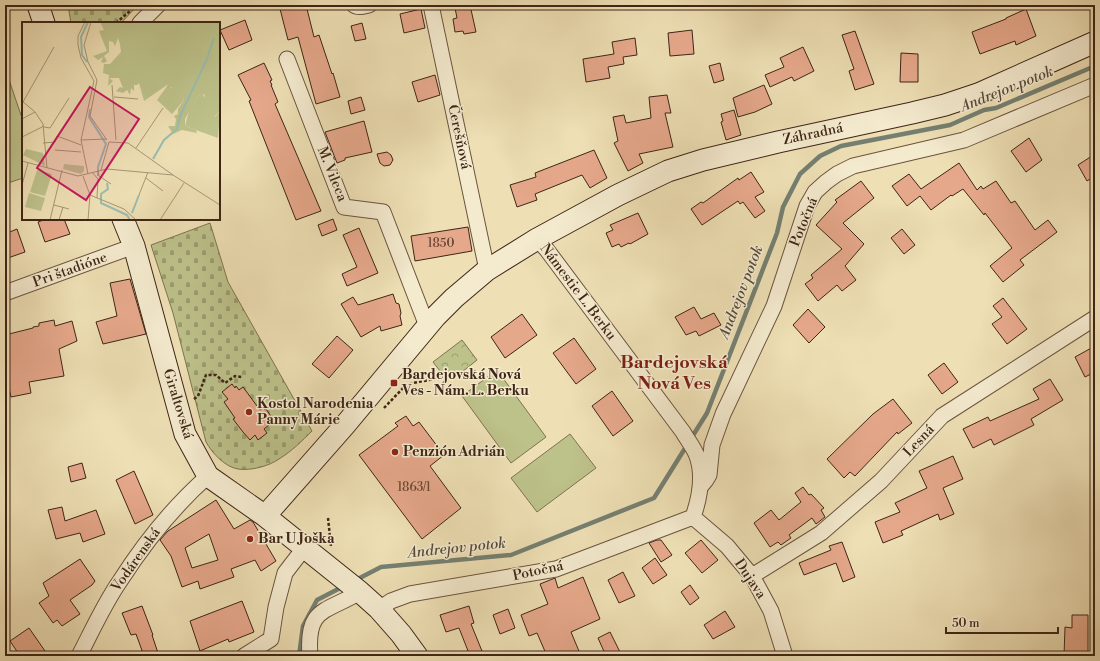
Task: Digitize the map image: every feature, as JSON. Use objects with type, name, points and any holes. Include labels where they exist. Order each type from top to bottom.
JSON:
[{"type":"street","points":[[38,5],[44,22]]},
{"type":"street","points":[[141,22],[158,5]]},
{"type":"street","points":[[354,5],[362,7],[369,5]]},
{"type":"street","name":"Čerešňová","points":[[431,5],[487,270]]},
{"type":"street","name":"Záhradná","points":[[537,239],[618,195],[668,172],[718,156],[945,105],[978,94],[1095,42]]},
{"type":"street","name":"M. Vileca","points":[[287,59],[344,207],[383,212],[427,326]]},
{"type":"street","name":"Potočná","points":[[700,486],[709,475],[712,445],[722,414],[774,306],[807,206],[815,192],[837,174],[853,166],[964,140],[1095,85]]},
{"type":"street","name":"Giraltovská","points":[[123,220],[134,246],[185,434],[208,476],[266,516],[305,546],[330,558],[360,592],[379,609],[401,634],[417,656]]},
{"type":"street","name":"Námestie L. Berku","points":[[266,516],[341,430],[427,326],[454,298],[487,270],[537,239],[547,250],[683,432],[697,455],[700,470],[700,486],[699,496],[693,517]]},
{"type":"street","name":"Pri štadióne","points":[[5,293],[134,246]]},
{"type":"street","name":"Lesná","points":[[752,576],[821,534],[881,481],[942,416],[1095,318]]},
{"type":"street","name":"Vodárenská","points":[[79,656],[119,582],[155,530],[193,489],[208,476]]},
{"type":"street","name":"Potočná","points":[[379,609],[390,601],[410,594],[556,569],[693,517]]},
{"type":"street","name":"Dujava","points":[[693,517],[727,546],[752,576],[771,611],[786,656]]},
{"type":"street","points":[[244,656],[271,638],[276,607],[285,574],[305,546]]},
{"type":"street","points":[[310,656],[311,626],[315,618],[323,611],[360,592]]},
{"type":"path","points":[[117,22],[130,11],[132,5]]},
{"type":"path","points":[[379,414],[406,386],[413,383],[478,372]]},
{"type":"path","points":[[189,404],[198,396],[206,375],[216,375],[225,383],[235,376],[242,377]]},
{"type":"path","points":[[328,518],[330,558]]},
{"type":"green space","points":[[68,5],[138,5],[122,22],[71,22]]},
{"type":"green space","points":[[5,68],[22,118],[22,178],[5,184]]},
{"type":"green space","points":[[210,223],[228,282],[312,431],[293,449],[275,462],[254,469],[233,468],[215,455],[206,442],[173,313],[151,245]]},
{"type":"green space","points":[[462,340],[477,360],[462,372],[444,376],[433,362]]},
{"type":"green space","points":[[497,370],[546,437],[511,463],[462,396]]},
{"type":"green space","points":[[570,434],[596,468],[537,512],[511,478]]},
{"type":"building","points":[[279,5],[306,5],[314,37],[319,35],[340,97],[316,104],[298,37],[288,40]]},
{"type":"building","points":[[470,5],[476,32],[464,34],[463,31],[455,32],[453,19],[457,18],[455,8]]},
{"type":"building","points":[[421,9],[425,28],[404,33],[400,14]]},
{"type":"building","points":[[1026,9],[1036,36],[1016,45],[1015,41],[980,54],[972,32],[1006,19]]},
{"type":"building","points":[[245,20],[252,40],[229,50],[220,30]]},
{"type":"building","points":[[362,23],[366,39],[355,41],[351,26]]},
{"type":"building","points":[[692,30],[694,54],[670,56],[668,33]]},
{"type":"building","points":[[855,31],[874,84],[855,90],[849,71],[854,69],[842,35]]},
{"type":"building","points":[[635,38],[637,55],[623,57],[624,64],[608,67],[610,78],[586,82],[583,59],[614,54],[612,42]]},
{"type":"building","points":[[803,47],[814,71],[794,81],[792,77],[770,87],[765,75],[784,67],[780,58]]},
{"type":"building","points":[[901,53],[918,54],[918,82],[900,82]]},
{"type":"building","points":[[264,63],[272,80],[270,81],[271,85],[278,102],[275,104],[321,211],[296,220],[249,101],[251,100],[238,75]]},
{"type":"building","points":[[720,63],[724,80],[714,83],[709,66]]},
{"type":"building","points":[[435,75],[440,95],[418,102],[412,82]]},
{"type":"building","points":[[764,85],[772,104],[755,112],[738,117],[733,98]]},
{"type":"building","points":[[667,95],[671,113],[665,113],[673,147],[639,154],[643,163],[628,171],[614,143],[618,141],[613,117],[624,115],[626,123],[651,118],[649,97]]},
{"type":"building","points":[[361,97],[365,110],[351,114],[348,101]]},
{"type":"building","points":[[734,110],[741,135],[726,140],[721,122],[723,121],[721,114]]},
{"type":"building","points":[[364,121],[372,152],[345,158],[345,160],[337,163],[325,132]]},
{"type":"building","points":[[1029,138],[1042,160],[1026,172],[1011,151]]},
{"type":"building","points":[[594,150],[607,178],[590,188],[582,175],[535,194],[537,200],[517,207],[510,185],[536,177],[535,173]]},
{"type":"building","points":[[387,152],[391,155],[393,160],[390,165],[384,166],[380,163],[377,154]]},
{"type":"building","points":[[1095,154],[1095,176],[1087,181],[1078,165]]},
{"type":"building","points":[[959,163],[977,190],[981,186],[983,189],[996,181],[1011,203],[1015,201],[1035,230],[1048,220],[1057,232],[1020,260],[1024,265],[1003,282],[990,266],[1012,248],[985,213],[984,215],[963,189],[952,196],[951,195],[931,210],[920,196],[907,206],[892,186],[909,174],[921,189]]},
{"type":"building","points":[[751,172],[764,192],[755,197],[765,211],[755,218],[743,202],[740,204],[738,201],[702,225],[691,209],[701,202],[703,203],[738,178],[739,180]]},
{"type":"building","points":[[861,181],[874,198],[843,223],[864,244],[845,266],[856,280],[842,291],[837,285],[818,301],[805,284],[813,278],[811,275],[842,249],[816,225],[837,202],[835,200]]},
{"type":"building","points":[[638,213],[648,234],[630,244],[629,243],[621,247],[619,244],[612,247],[606,233],[613,230],[610,225]]},
{"type":"building","points":[[333,219],[337,230],[322,236],[318,225]]},
{"type":"building","points":[[43,220],[64,220],[70,234],[45,242],[38,222]]},
{"type":"building","points":[[468,227],[472,251],[415,261],[411,236]]},
{"type":"building","points":[[359,228],[378,273],[347,286],[342,274],[357,267],[343,235]]},
{"type":"building","points":[[17,229],[25,252],[5,259],[5,234]]},
{"type":"building","points":[[902,229],[915,245],[904,254],[891,238]]},
{"type":"building","points":[[130,279],[146,334],[103,344],[96,322],[117,316],[110,283]]},
{"type":"building","points":[[393,294],[396,303],[399,304],[402,325],[381,331],[380,326],[361,337],[341,304],[353,297],[358,305]]},
{"type":"building","points":[[1003,298],[1027,329],[1007,344],[992,324],[1002,317],[993,306]]},
{"type":"building","points":[[694,307],[701,319],[714,313],[721,325],[699,336],[696,331],[686,335],[675,317]]},
{"type":"building","points":[[808,309],[825,327],[809,343],[793,325]]},
{"type":"building","points":[[522,314],[537,335],[505,358],[491,337]]},
{"type":"building","points":[[54,320],[55,326],[72,321],[77,341],[59,349],[64,376],[29,382],[31,393],[11,397],[5,370],[5,335],[39,326],[39,323]]},
{"type":"building","points":[[337,336],[353,350],[329,378],[312,364]]},
{"type":"building","points":[[574,338],[596,369],[576,384],[553,353]]},
{"type":"building","points":[[1095,346],[1095,372],[1085,377],[1075,357]]},
{"type":"building","points":[[944,363],[958,382],[942,394],[928,375]]},
{"type":"building","points":[[1050,379],[1063,400],[1031,419],[1034,425],[994,445],[991,439],[973,448],[963,429],[988,417],[990,421],[1039,399],[1033,389]]},
{"type":"building","name":"Kostol Narodenia Panny Márie","points":[[232,384],[239,390],[243,387],[260,410],[263,408],[265,410],[266,409],[274,421],[264,429],[267,433],[258,440],[255,435],[250,440],[233,419],[235,418],[224,402],[228,399],[222,392]]},
{"type":"building","points":[[612,391],[633,421],[613,436],[592,406]]},
{"type":"building","points":[[893,399],[912,423],[898,434],[897,432],[855,476],[850,472],[844,478],[827,459],[873,414]]},
{"type":"building","points":[[406,416],[413,426],[419,422],[444,455],[430,466],[461,508],[422,539],[359,455],[398,426],[395,423]]},
{"type":"building","points":[[953,456],[963,479],[943,488],[954,514],[940,520],[938,514],[901,531],[903,535],[883,543],[875,522],[900,512],[895,503],[927,488],[919,471]]},
{"type":"building","points":[[82,463],[86,478],[71,482],[68,467]]},
{"type":"building","points":[[134,471],[153,515],[135,524],[116,480]]},
{"type":"building","points":[[803,487],[809,495],[811,494],[824,508],[821,510],[825,517],[816,524],[812,518],[789,535],[791,538],[781,545],[778,542],[770,547],[754,523],[771,510],[779,520],[801,502],[795,493]]},
{"type":"building","points":[[216,500],[234,529],[250,520],[253,522],[276,561],[261,571],[255,560],[231,569],[234,577],[200,589],[198,581],[182,587],[171,556],[160,540],[168,531]],"holes":[[[209,534],[218,560],[192,568],[185,548]]]},
{"type":"building","points":[[62,507],[65,521],[96,510],[105,534],[83,542],[80,533],[56,539],[48,510]]},
{"type":"building","points":[[661,540],[672,555],[661,562],[649,543]]},
{"type":"building","points":[[701,540],[718,560],[702,573],[685,553]]},
{"type":"building","points":[[842,542],[855,577],[843,582],[836,563],[804,575],[799,563],[831,550],[829,546]]},
{"type":"building","points":[[655,558],[667,575],[653,584],[642,568]]},
{"type":"building","points":[[80,559],[95,581],[92,585],[70,600],[80,614],[62,626],[57,620],[53,623],[39,603],[49,596],[43,583]]},
{"type":"building","points":[[623,572],[635,596],[619,603],[608,580]]},
{"type":"building","points":[[583,577],[600,619],[571,632],[581,656],[547,656],[537,633],[529,636],[521,615],[548,604],[540,584],[555,578],[558,588]]},
{"type":"building","points":[[690,585],[699,598],[690,605],[681,592]]},
{"type":"building","points":[[242,601],[254,632],[229,642],[228,639],[200,651],[190,621]]},
{"type":"building","points":[[142,606],[159,656],[144,656],[136,634],[131,635],[122,613]]},
{"type":"building","points":[[469,606],[474,623],[471,624],[484,656],[470,656],[459,628],[446,632],[440,615]]},
{"type":"building","points":[[508,609],[515,628],[500,634],[493,615]]},
{"type":"building","points":[[725,611],[735,627],[713,639],[704,625]]},
{"type":"building","points":[[1072,615],[1088,615],[1088,656],[1064,656],[1065,627],[1072,628]]},
{"type":"building","points":[[29,628],[45,651],[37,656],[20,656],[10,641]]},
{"type":"building","points":[[610,632],[622,656],[606,656],[598,638]]},
{"type":"waterway","name":"Andrejov potok","points":[[354,581],[381,567],[511,555],[654,498],[707,413],[777,233],[783,207],[800,174],[820,156],[841,146],[950,125],[984,110],[996,108],[1095,66]]},
{"type":"waterway","name":"Andrejov potok","points":[[299,656],[303,626],[317,600],[344,586]]},
{"type":"place","name":"Bardejovská Nová Ves - Nám. L. Berku","points":[[394,383]]},
{"type":"place","name":"Kostol Narodenia Panny Márie","points":[[249,412]]},
{"type":"place","name":"Penzión Adrián","points":[[395,452]]},
{"type":"place","name":"Bar U Joška","points":[[250,539]]},
{"type":"district","name":"Bardejovská Nová Ves","points":[[674,372]]}]
